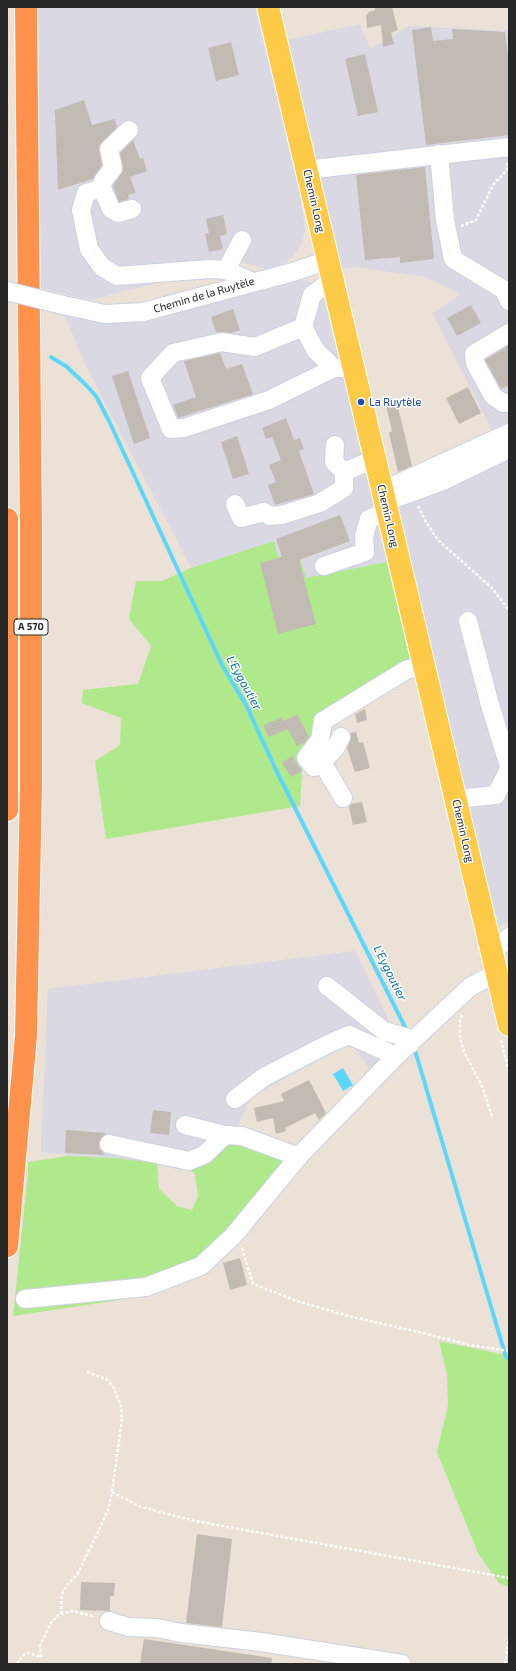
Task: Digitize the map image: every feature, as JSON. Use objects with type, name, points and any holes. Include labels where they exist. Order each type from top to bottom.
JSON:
[{"type":"highway","name":"A 570","points":[[7,1246],[26,1036],[31,792],[31,531],[26,7]]},
{"type":"highway","name":"A 570","points":[[7,519],[7,810]]},
{"type":"main road","name":"Chemin Long","points":[[268,7],[333,283],[343,367],[375,461],[509,1024]]},
{"type":"street","points":[[129,130],[109,149],[113,168],[103,181],[102,188],[111,209],[118,214],[132,209]]},
{"type":"street","points":[[306,170],[509,147]]},
{"type":"street","points":[[439,154],[447,232],[453,260],[504,290],[509,301]]},
{"type":"street","points":[[102,188],[86,193],[81,210],[89,249],[102,267],[117,276],[210,269],[226,270],[252,282]]},
{"type":"street","points":[[226,270],[242,240]]},
{"type":"street","name":"Chemin de la Ruytèle","points":[[7,291],[105,314],[143,312],[293,272],[328,260]]},
{"type":"street","points":[[333,283],[324,286],[312,295],[303,327],[316,350],[343,367]]},
{"type":"street","points":[[303,327],[255,347],[222,342],[173,353],[150,378],[171,429],[184,428],[269,400],[343,367]]},
{"type":"street","points":[[509,333],[474,354],[477,368],[493,396],[503,403],[509,403]]},
{"type":"street","points":[[324,566],[365,552],[364,536],[369,519],[385,502],[509,433]]},
{"type":"street","points":[[235,504],[241,518],[264,512],[270,516],[282,515],[320,503],[344,488],[344,472],[334,462],[335,445]]},
{"type":"street","points":[[385,502],[443,481],[509,449]]},
{"type":"street","points":[[344,472],[365,463],[375,461]]},
{"type":"street","points":[[456,800],[496,794],[509,768],[490,705],[468,621]]},
{"type":"street","points":[[341,738],[336,747],[322,762],[314,767],[306,758],[320,740],[323,721],[406,670],[424,666]]},
{"type":"street","points":[[322,762],[343,798]]},
{"type":"street","points":[[26,1299],[146,1287],[201,1266],[234,1236],[299,1157],[396,1056],[494,963],[509,937]]},
{"type":"street","points":[[327,986],[384,1031],[405,1037],[410,1044]]},
{"type":"street","points":[[235,1099],[264,1077],[328,1044],[349,1035],[396,1056]]},
{"type":"street","points":[[185,1124],[225,1135],[242,1136],[299,1157]]},
{"type":"street","points":[[109,1144],[188,1161],[204,1155],[225,1135]]},
{"type":"street","points":[[109,1621],[128,1626],[156,1628],[180,1633],[261,1642],[402,1664]]},
{"type":"path","points":[[447,232],[476,220],[493,185],[507,170],[509,147]]},
{"type":"path","points":[[412,491],[426,522],[438,540],[492,588],[509,610]]},
{"type":"path","points":[[464,993],[468,1004],[460,1021],[460,1037],[464,1052],[482,1086],[492,1116]]},
{"type":"path","points":[[234,1236],[244,1250],[253,1284],[297,1301],[348,1316],[423,1333],[470,1346],[508,1351]]},
{"type":"path","points":[[61,1614],[62,1594],[67,1585],[77,1575],[108,1510],[112,1492],[122,1419],[122,1406],[114,1386],[106,1379],[87,1372]]},
{"type":"path","points":[[112,1492],[141,1507],[195,1521],[509,1578]]},
{"type":"path","points":[[17,1664],[22,1656],[28,1653],[41,1657],[40,1646],[51,1622],[61,1614],[73,1611],[109,1621]]},
{"type":"path","points":[[505,1664],[509,1637]]},
{"type":"shaded area","points":[[38,7],[257,7],[302,203],[305,231],[301,244],[292,258],[271,271],[242,262],[89,300],[40,288]]},
{"type":"shaded area","points":[[360,24],[370,49],[409,26],[509,31],[509,427],[494,434],[433,314],[460,294],[425,277],[354,267],[335,271],[287,40]]},
{"type":"shaded area","points":[[306,280],[323,290],[387,562],[306,578],[298,551],[278,557],[274,541],[191,568],[86,366],[64,314],[253,289]]},
{"type":"shaded area","points":[[509,442],[509,921],[499,928],[390,493]]},
{"type":"shaded area","points":[[355,951],[400,1043],[371,1072],[351,1041],[251,1097],[237,1128],[181,1168],[41,1152],[48,989]]},
{"type":"green space","points":[[274,541],[278,557],[298,551],[306,578],[387,562],[411,664],[322,718],[303,756],[300,806],[106,839],[95,761],[120,745],[121,718],[82,703],[83,690],[138,684],[151,646],[129,619],[136,581],[162,581],[191,568]]},
{"type":"green space","points":[[232,1139],[292,1159],[216,1261],[146,1296],[13,1316],[28,1162],[67,1156],[114,1158],[157,1163],[159,1189],[177,1206],[192,1210],[198,1196],[195,1174],[186,1166]]},
{"type":"green space","points":[[439,1341],[501,1354],[509,1354],[509,1587],[499,1583],[478,1553],[437,1452],[448,1405],[447,1375]]},
{"type":"water","points":[[343,1068],[353,1085],[343,1091],[333,1074]]},
{"type":"building","points":[[375,7],[392,7],[398,30],[391,33],[394,44],[383,47],[381,25],[367,28],[366,16],[369,12],[375,10]]},
{"type":"building","points":[[431,27],[433,41],[453,39],[452,29],[505,32],[509,64],[509,135],[426,145],[412,30]]},
{"type":"building","points":[[231,42],[239,75],[216,81],[208,48]]},
{"type":"building","points":[[365,54],[378,112],[358,116],[345,59]]},
{"type":"building","points":[[84,100],[92,125],[115,119],[117,127],[99,146],[102,165],[93,179],[58,190],[55,110]]},
{"type":"building","points":[[133,140],[140,159],[143,158],[147,171],[130,177],[136,193],[128,195],[129,199],[119,202],[113,185],[123,171],[120,153]]},
{"type":"building","points":[[425,167],[434,259],[400,263],[400,257],[365,260],[356,175]]},
{"type":"building","points":[[223,215],[227,234],[220,236],[223,249],[209,252],[205,234],[209,233],[206,219]]},
{"type":"building","points":[[471,305],[481,323],[457,336],[447,318]]},
{"type":"building","points":[[233,309],[240,330],[231,333],[216,332],[211,317]]},
{"type":"building","points":[[509,345],[509,385],[501,389],[485,360]]},
{"type":"building","points":[[220,353],[226,369],[242,364],[253,394],[178,418],[173,405],[196,397],[184,361]]},
{"type":"building","points":[[128,371],[150,438],[134,444],[112,376]]},
{"type":"building","points":[[468,387],[481,413],[459,424],[446,398]]},
{"type":"building","points":[[397,403],[412,466],[398,472],[389,433],[392,431],[386,405]]},
{"type":"building","points":[[286,418],[294,440],[300,438],[304,449],[299,451],[314,494],[275,505],[268,485],[276,482],[269,465],[281,460],[272,437],[266,439],[262,428]]},
{"type":"building","points":[[237,436],[249,474],[233,479],[221,442]]},
{"type":"building","points":[[340,515],[350,541],[299,560],[316,624],[278,634],[260,563],[282,557],[276,539]]},
{"type":"building","points":[[365,709],[367,720],[357,723],[355,714]]},
{"type":"building","points":[[297,714],[309,737],[305,742],[297,747],[288,729],[269,737],[263,726],[281,717],[284,721]]},
{"type":"building","points":[[356,732],[359,743],[363,742],[370,768],[355,772],[347,748],[351,737],[350,733]]},
{"type":"building","points":[[292,756],[302,771],[291,777],[282,763]]},
{"type":"building","points":[[362,802],[367,822],[353,825],[349,807],[351,804]]},
{"type":"building","points":[[309,1080],[326,1113],[319,1120],[315,1113],[285,1128],[286,1131],[276,1134],[273,1118],[257,1122],[254,1108],[284,1101],[281,1094]]},
{"type":"building","points":[[153,1110],[171,1112],[169,1135],[150,1133]]},
{"type":"building","points":[[66,1130],[106,1133],[99,1142],[99,1148],[105,1155],[65,1153]]},
{"type":"building","points":[[240,1258],[247,1285],[230,1290],[223,1263]]},
{"type":"building","points":[[197,1534],[232,1539],[222,1627],[186,1623]]},
{"type":"building","points":[[81,1582],[115,1583],[114,1596],[110,1596],[110,1611],[80,1610]]},
{"type":"building","points":[[144,1639],[272,1658],[271,1664],[140,1664]]},
{"type":"waterway","name":"L'Eygoutier","points":[[51,357],[67,367],[96,396],[110,423],[222,665],[246,705],[276,770],[407,1031]]},
{"type":"waterway","name":"L'Eygoutier","points":[[414,1047],[506,1357],[509,1358]]},
{"type":"place","name":"La Ruytèle","points":[[361,402]]}]
